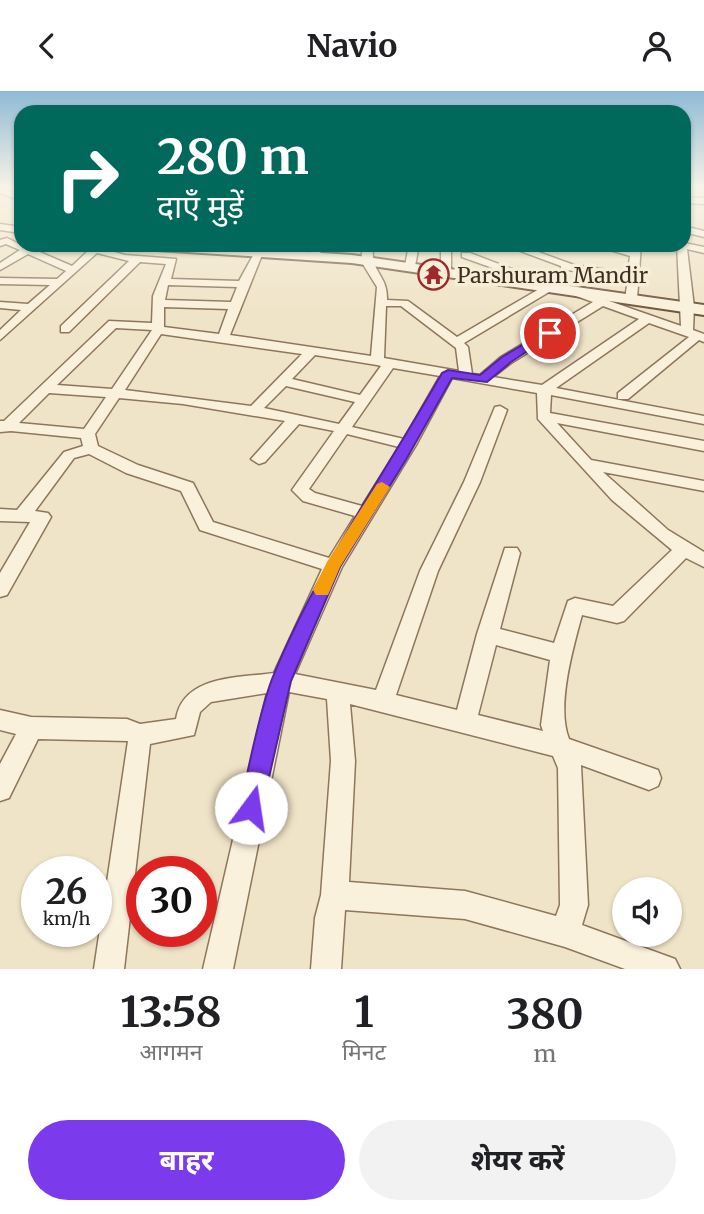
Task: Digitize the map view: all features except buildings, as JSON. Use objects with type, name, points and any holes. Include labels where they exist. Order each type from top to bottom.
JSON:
[{"type":"street","points":[[0,267],[25,252]]},
{"type":"street","points":[[42,252],[74,270]]},
{"type":"street","points":[[1,333],[98,252]]},
{"type":"street","points":[[22,516],[69,455],[89,441],[117,391],[158,328],[159,303],[172,261],[142,259],[114,252]]},
{"type":"street","points":[[65,329],[150,252]]},
{"type":"street","points":[[223,338],[243,284],[260,252]]},
{"type":"street","points":[[410,266],[413,252]]},
{"type":"street","points":[[446,252],[446,271]]},
{"type":"street","points":[[519,252],[554,278],[601,302],[696,335]]},
{"type":"street","points":[[631,299],[636,252]]},
{"type":"street","points":[[684,252],[696,309],[696,335]]},
{"type":"street","points":[[367,253],[410,266],[446,271],[554,278],[635,277]]},
{"type":"street","points":[[366,513],[300,493],[306,478],[363,400],[383,362],[383,287],[367,253]]},
{"type":"street","points":[[466,255],[631,299],[696,309]]},
{"type":"street","points":[[457,342],[582,258]]},
{"type":"street","points":[[0,281],[60,282]]},
{"type":"street","points":[[164,282],[243,284]]},
{"type":"street","points":[[483,379],[506,360],[601,302]]},
{"type":"street","points":[[159,303],[234,306]]},
{"type":"street","points":[[382,303],[404,303],[457,342],[462,347],[466,376]]},
{"type":"street","points":[[0,305],[32,308]]},
{"type":"street","points":[[544,390],[648,318]]},
{"type":"street","points":[[3,428],[113,324],[158,328],[383,362],[701,416]]},
{"type":"street","points":[[622,396],[696,335]]},
{"type":"street","points":[[256,409],[312,351]]},
{"type":"street","points":[[218,969],[251,808],[281,681],[333,566],[408,445],[448,373]]},
{"type":"street","points":[[282,381],[363,400]]},
{"type":"street","points":[[45,389],[117,391],[256,409],[344,427],[408,445]]},
{"type":"street","points":[[544,390],[543,416],[587,464],[682,551],[704,560]]},
{"type":"street","points":[[383,701],[429,571],[472,482],[500,410]]},
{"type":"street","points":[[543,416],[704,446]]},
{"type":"street","points":[[259,459],[296,418]]},
{"type":"street","points":[[3,428],[89,441],[132,469],[187,487],[206,526],[333,566]]},
{"type":"street","points":[[587,464],[704,486]]},
{"type":"street","points":[[0,515],[42,517],[0,590]]},
{"type":"street","points":[[565,933],[574,905],[570,768],[552,725],[561,654],[575,606],[617,615],[682,551]]},
{"type":"street","points":[[465,722],[511,554]]},
{"type":"street","points":[[487,634],[561,654]]},
{"type":"street","points":[[0,720],[31,728],[127,730],[140,735],[186,728],[189,706],[205,693],[281,681],[383,701],[561,747],[649,778]]},
{"type":"street","points":[[326,969],[329,918],[335,895],[343,761],[338,697]]},
{"type":"street","points":[[0,789],[31,728]]},
{"type":"street","points":[[109,969],[140,735]]},
{"type":"street","points":[[335,895],[465,905],[565,933],[665,969]]},
{"type":"slow traffic","points":[[322,590],[333,566],[382,487]]},
{"type":"place","name":"Parshuram Mandir","points":[[434,275]]},
{"type":"route","points":[[251,808],[281,681],[333,566],[431,407],[448,373],[483,379],[506,360],[550,333]]}]
